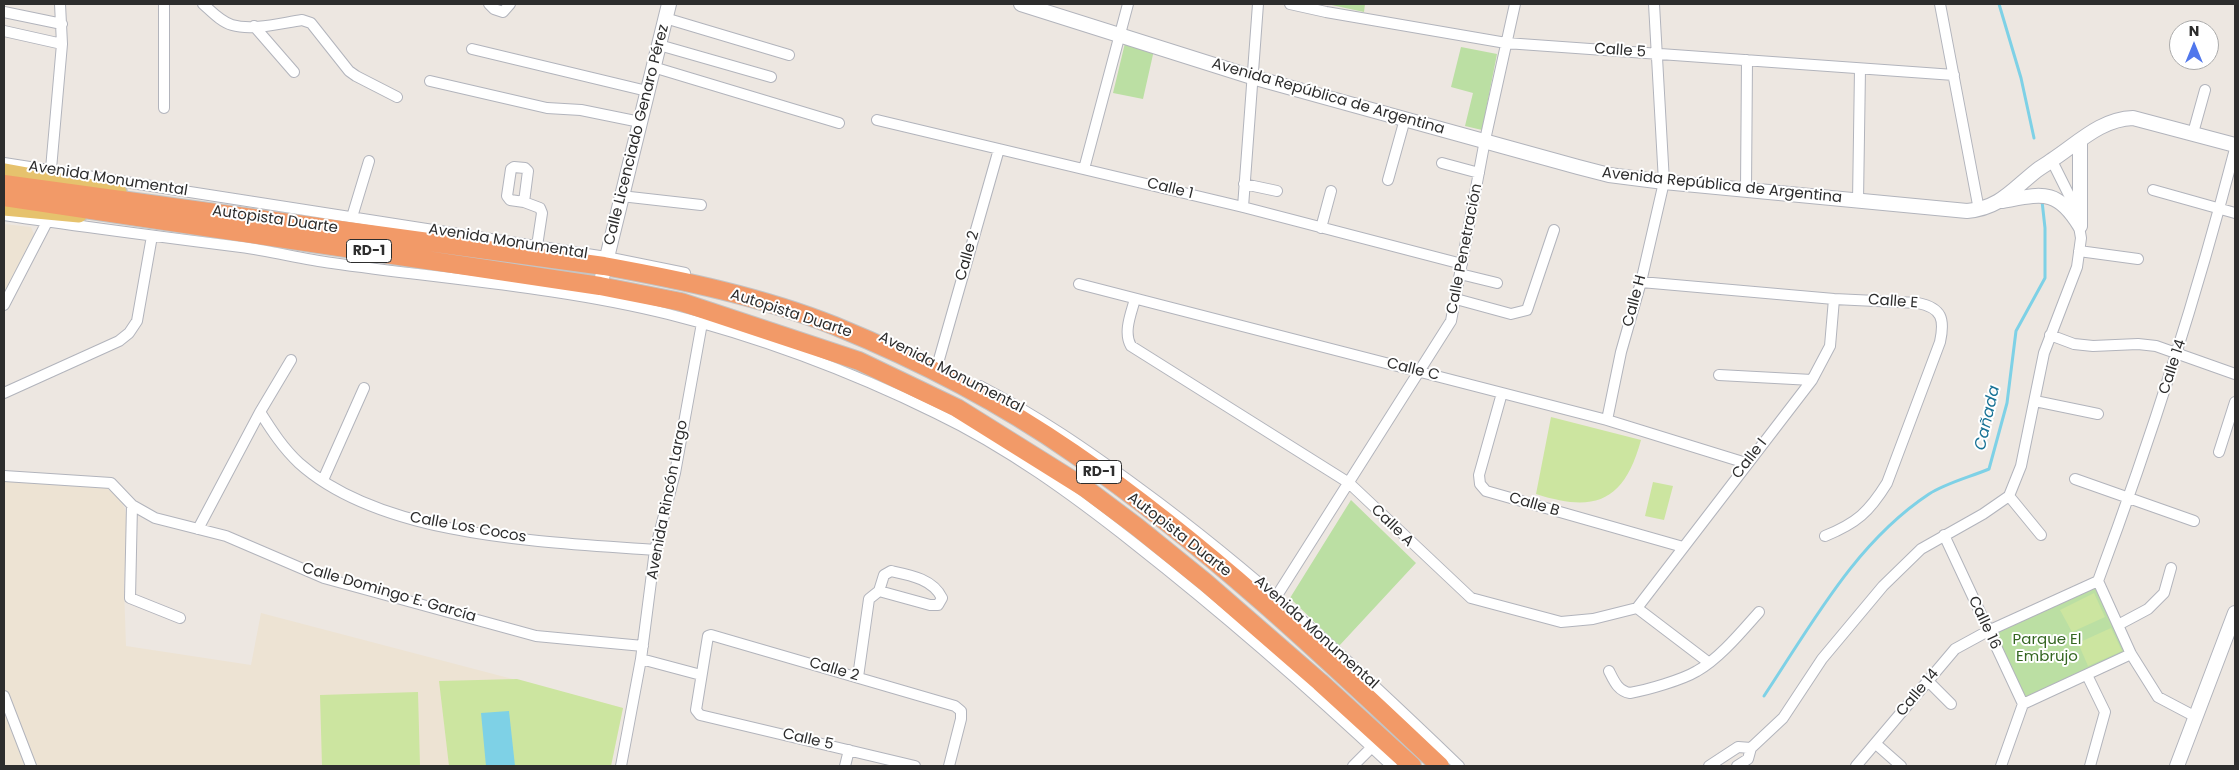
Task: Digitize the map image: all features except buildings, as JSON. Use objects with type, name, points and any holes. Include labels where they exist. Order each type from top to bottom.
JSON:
[{"type":"highway","name":"Autopista Duarte","points":[[4,184],[107,199],[605,261],[757,301],[834,326],[901,356],[984,398],[1072,452],[1163,520],[1260,599],[1440,766]]},
{"type":"highway","name":"Autopista Duarte","points":[[4,197],[600,286],[681,302],[859,361],[957,408],[1085,488],[1220,595],[1391,757]]},
{"type":"highway","points":[[776,334],[792,351],[827,351]]},
{"type":"highway","points":[[1121,516],[1132,542],[1155,543]]},
{"type":"main road","name":"Calle Licenciado Genaro Pérez","points":[[600,286],[669,4]]},
{"type":"main road","name":"Avenida República de Argentina","points":[[1020,4],[1252,77],[1609,175],[1664,182],[1952,211],[1979,210],[2001,201],[2038,169],[2108,122],[2120,118],[2133,118],[2235,147]]},
{"type":"main road","points":[[2080,140],[2080,226]]},
{"type":"main road","points":[[4,171],[206,210]]},
{"type":"main road","points":[[2001,201],[2046,195],[2060,201],[2070,209],[2080,226]]},
{"type":"main road","name":"Autopista Duarte","points":[[4,208],[55,214],[137,217]]},
{"type":"main road","points":[[2177,766],[2194,716],[2235,613]]},
{"type":"street","points":[[51,170],[62,44],[60,4]]},
{"type":"street","points":[[164,4],[164,108]]},
{"type":"street","points":[[203,4],[230,24],[254,26],[302,20],[311,23],[349,70],[397,98]]},
{"type":"street","points":[[489,4],[494,9],[503,12],[510,4]]},
{"type":"street","points":[[1084,169],[1128,4]]},
{"type":"street","points":[[1243,207],[1258,4]]},
{"type":"street","name":"Calle 5","points":[[1290,4],[1506,43],[1954,75]]},
{"type":"street","name":"Calle Penetración","points":[[1276,597],[1448,328],[1456,299],[1485,140],[1515,4]]},
{"type":"street","name":"Calle H","points":[[1607,420],[1621,352],[1641,282],[1664,182],[1654,4]]},
{"type":"street","points":[[1940,4],[1979,210]]},
{"type":"street","points":[[4,12],[62,24]]},
{"type":"street","points":[[665,18],[789,55]]},
{"type":"street","points":[[254,26],[294,72]]},
{"type":"street","points":[[4,32],[62,44]]},
{"type":"street","points":[[659,45],[771,77]]},
{"type":"street","points":[[472,49],[647,91]]},
{"type":"street","points":[[1746,190],[1747,60]]},
{"type":"street","points":[[653,67],[839,123]]},
{"type":"street","points":[[1858,201],[1860,69]]},
{"type":"street","points":[[430,81],[546,108],[581,110],[640,122]]},
{"type":"street","points":[[2193,134],[2205,90]]},
{"type":"street","points":[[1388,180],[1404,118]]},
{"type":"street","name":"Calle 1","points":[[877,120],[1243,207],[1461,269],[1497,283]]},
{"type":"street","name":"Calle 14","points":[[1856,766],[1955,649],[1988,631],[2098,581],[2129,498],[2178,353],[2220,208],[2235,147]]},
{"type":"street","name":"Calle 2","points":[[938,363],[998,149]]},
{"type":"street","points":[[352,217],[369,161]]},
{"type":"street","points":[[1739,766],[1748,760],[1751,748],[1783,718],[1822,659],[1883,586],[1922,549],[1990,510],[2009,496],[2021,466],[2040,372],[2050,335],[2072,284],[2079,251],[2080,226],[2069,192],[2052,161]]},
{"type":"street","name":"Avenida Monumental","points":[[4,163],[537,246],[739,287],[817,312],[938,363],[1005,399],[1074,440],[1226,554],[1348,660],[1459,766]]},
{"type":"street","points":[[1442,163],[1479,173]]},
{"type":"street","points":[[1244,184],[1277,190]]},
{"type":"street","points":[[2154,190],[2235,213]]},
{"type":"street","points":[[1321,228],[1331,191]]},
{"type":"street","points":[[621,196],[701,205]]},
{"type":"street","points":[[524,202],[540,208],[542,213],[537,246]]},
{"type":"street","points":[[4,215],[574,296],[649,310],[702,323],[792,351],[937,413],[988,441],[1073,497],[1241,630],[1391,757]]},
{"type":"street","points":[[4,305],[47,222]]},
{"type":"street","points":[[1456,299],[1512,314],[1527,310],[1554,230]]},
{"type":"street","points":[[4,393],[119,341],[129,333],[137,321],[152,236]]},
{"type":"street","points":[[2079,251],[2138,259]]},
{"type":"street","name":"Calle E","points":[[1641,282],[1834,299],[1929,305],[1937,311],[1942,320],[1942,331],[1887,483],[1875,503],[1861,517],[1848,527],[1825,536]]},
{"type":"street","name":"Calle C","points":[[1079,284],[1607,420],[1746,464]]},
{"type":"street","name":"Calle A","points":[[1135,299],[1127,330],[1131,346],[1349,483],[1471,598],[1561,622],[1593,619],[1637,608]]},
{"type":"street","name":"Calle I","points":[[1637,608],[1812,380],[1830,346],[1834,299]]},
{"type":"street","name":"Avenida Rincón Largo","points":[[621,766],[641,659],[655,550],[675,474],[702,323]]},
{"type":"street","points":[[2050,335],[2074,344],[2092,346],[2138,344],[2156,346],[2235,374]]},
{"type":"street","points":[[198,529],[260,412],[291,360]]},
{"type":"street","points":[[1720,375],[1812,380]]},
{"type":"street","points":[[323,480],[364,388]]},
{"type":"street","name":"Calle B","points":[[1502,393],[1479,475],[1480,484],[1486,491],[1683,548]]},
{"type":"street","points":[[2035,401],[2098,414]]},
{"type":"street","points":[[2218,452],[2235,402]]},
{"type":"street","name":"Calle Los Cocos","points":[[260,412],[287,452],[301,465],[323,480],[371,507],[428,524],[485,534],[655,550]]},
{"type":"street","name":"Calle Domingo E. García","points":[[4,476],[111,483],[132,505],[155,518],[226,536],[324,578],[426,604],[527,634],[643,646]]},
{"type":"street","points":[[2075,479],[2194,521]]},
{"type":"street","points":[[2009,496],[2041,534]]},
{"type":"street","points":[[132,505],[130,598],[180,618]]},
{"type":"street","name":"Calle 16","points":[[1944,535],[2023,704]]},
{"type":"street","points":[[2118,625],[2148,609],[2164,593],[2171,568]]},
{"type":"street","points":[[858,677],[869,599],[879,591],[884,575],[892,570],[926,581],[938,589],[942,598],[938,604],[930,605],[915,603],[879,591]]},
{"type":"street","points":[[2098,581],[2131,654],[2158,697],[2194,716]]},
{"type":"street","points":[[1637,608],[1708,662]]},
{"type":"street","points":[[1609,671],[1617,686],[1621,690],[1630,693],[1686,676],[1698,671],[1759,612]]},
{"type":"street","name":"Calle 2","points":[[701,675],[708,636],[711,635],[959,708],[961,719],[949,766]]},
{"type":"street","points":[[2001,766],[2023,704],[2131,654]]},
{"type":"street","points":[[641,659],[701,675]]},
{"type":"street","name":"Calle 5","points":[[701,675],[696,710],[700,715],[916,766]]},
{"type":"street","points":[[2087,675],[2105,712],[2090,766]]},
{"type":"street","points":[[1928,681],[1951,704]]},
{"type":"street","points":[[4,696],[31,766]]},
{"type":"street","points":[[1876,744],[1901,766]]},
{"type":"street","points":[[1709,766],[1738,747],[1751,748]]},
{"type":"street","points":[[845,766],[849,750]]},
{"type":"street","points":[[1353,766],[1391,757]]},
{"type":"shaded area","points":[[4,224],[31,227],[34,234],[4,301]]},
{"type":"shaded area","points":[[4,481],[106,488],[119,497],[125,509],[127,520],[124,588],[126,646],[251,665],[261,613],[623,708],[611,766],[4,766]]},
{"type":"green space","points":[[1327,4],[1365,4],[1364,12]]},
{"type":"green space","points":[[1125,43],[1154,50],[1143,99],[1113,93]]},
{"type":"green space","points":[[1461,47],[1497,54],[1482,130],[1465,126],[1473,93],[1451,87]]},
{"type":"green space","points":[[1551,417],[1641,440],[1626,477],[1616,489],[1604,497],[1591,502],[1557,500],[1536,494]]},
{"type":"green space","points":[[1653,482],[1673,486],[1664,520],[1645,516]]},
{"type":"green space","points":[[1351,500],[1416,563],[1339,646],[1290,598]]},
{"type":"green space","name":"Parque El Embrujo","points":[[2098,581],[2131,654],[2023,704],[1988,631]]},
{"type":"green space","points":[[2094,593],[2105,617],[2072,632],[2060,610]]},
{"type":"green space","points":[[2111,628],[2122,651],[2088,666],[2078,643]]},
{"type":"green space","points":[[517,679],[623,708],[611,766],[449,766],[439,681]]},
{"type":"green space","points":[[418,692],[420,766],[322,766],[320,695]]},
{"type":"water","points":[[509,711],[515,766],[486,766],[481,713]]},
{"type":"waterway","name":"Cañada","points":[[1999,4],[2021,78],[2034,138]]},
{"type":"waterway","name":"Cañada","points":[[1764,696],[1837,586],[1879,536],[1929,494],[1950,483],[1989,469],[2007,403],[2016,331],[2045,278],[2045,228],[2042,201]]}]
